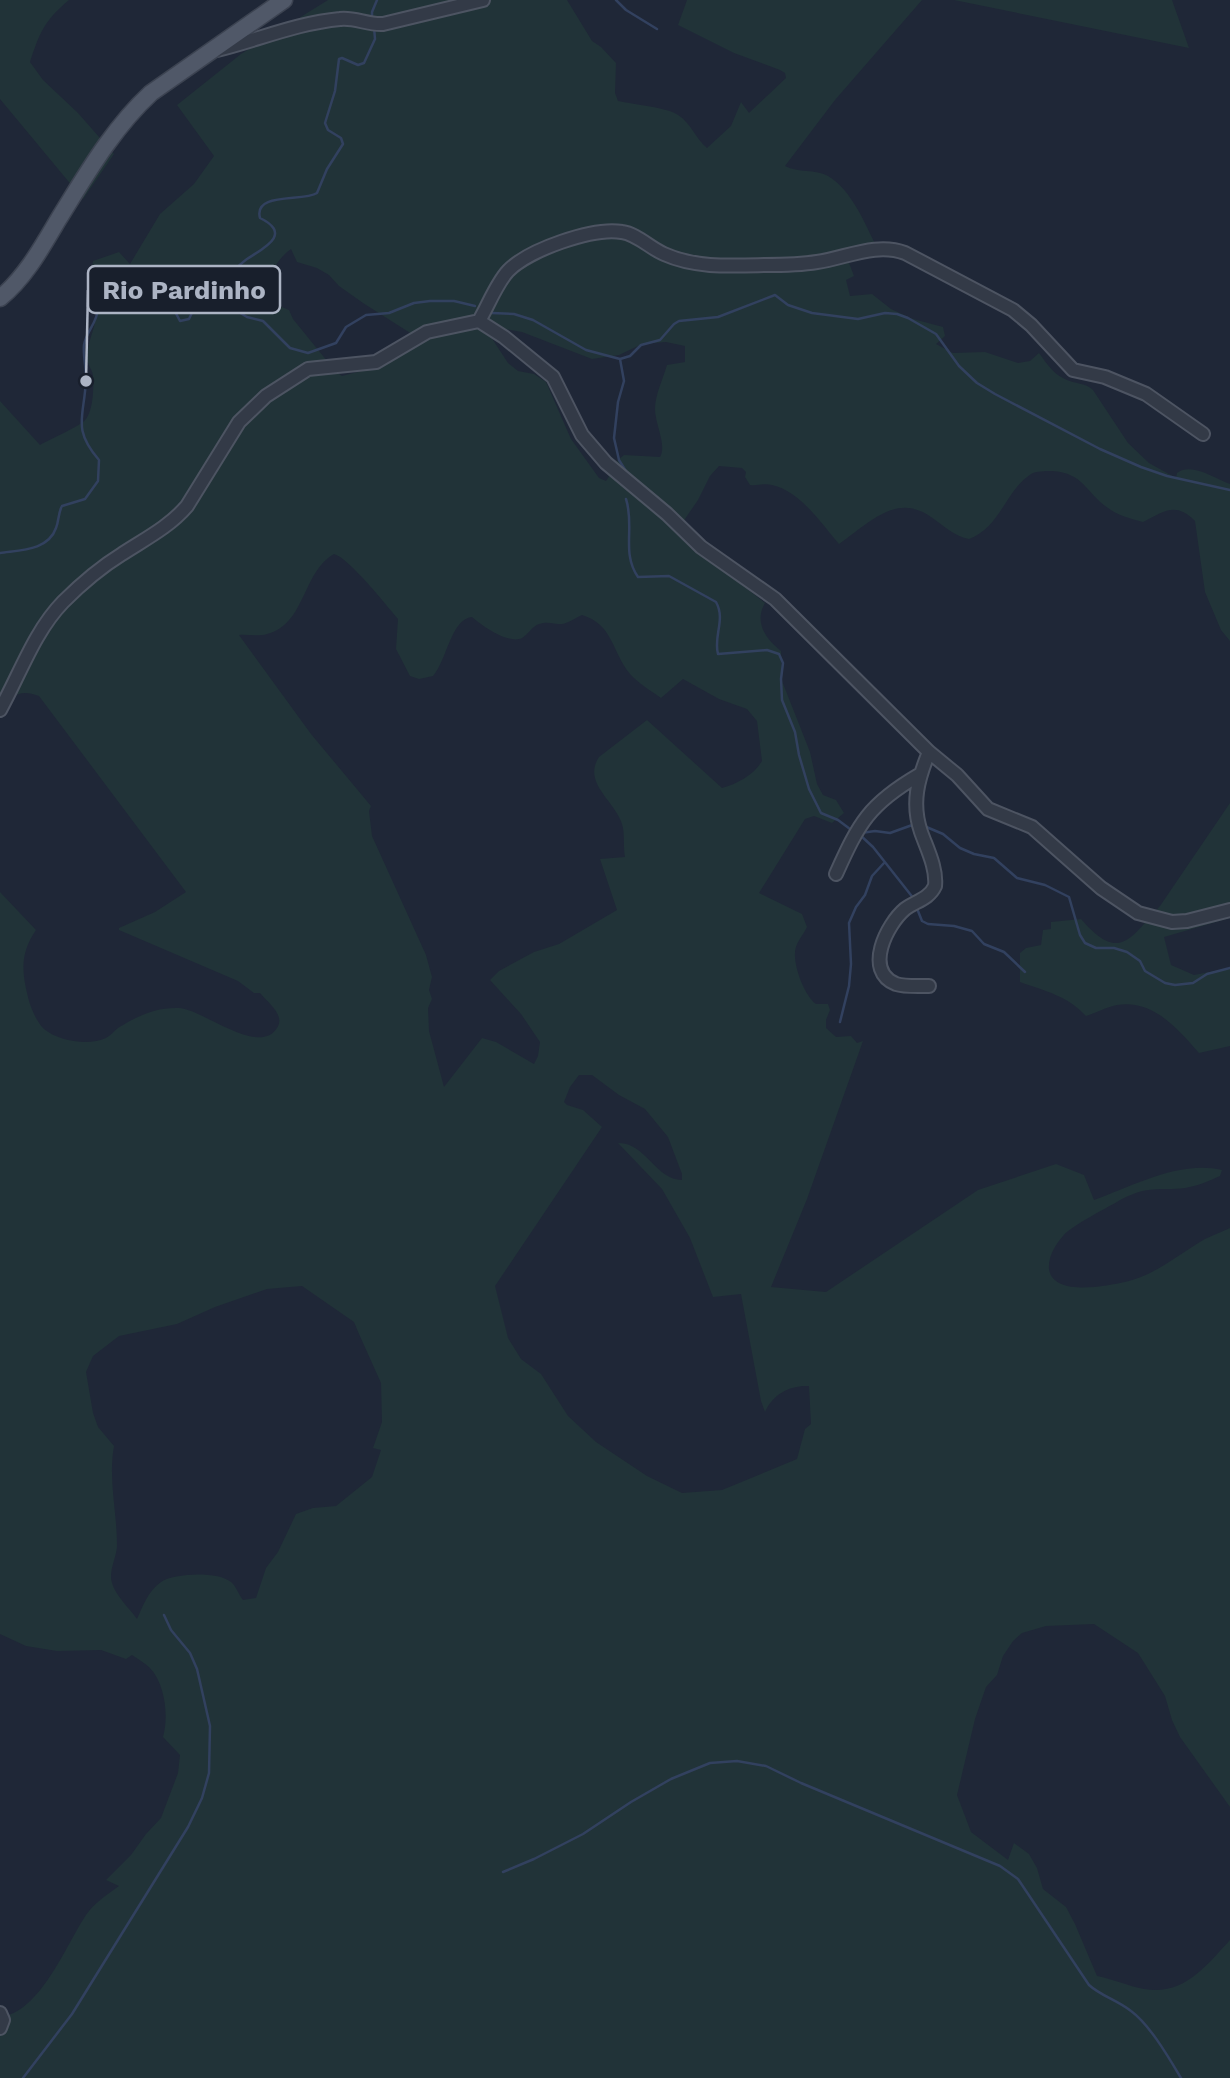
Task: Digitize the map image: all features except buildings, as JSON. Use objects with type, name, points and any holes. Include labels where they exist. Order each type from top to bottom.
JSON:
[{"type":"main road","points":[[0,298],[38,253],[94,162],[132,111],[151,93],[284,0]]},
{"type":"street","points":[[213,51],[295,27],[341,18],[377,24],[483,0]]},
{"type":"street","points":[[479,321],[505,276],[516,264],[551,246],[590,234],[615,231],[628,233],[676,259],[706,265],[817,262],[890,248],[905,253],[1013,310],[1031,325],[1073,370],[1105,377],[1146,394],[1203,433]]},
{"type":"street","points":[[0,710],[52,615],[80,587],[119,556],[178,517],[239,422],[266,396],[308,369],[376,362],[427,332],[479,321],[504,337],[553,377],[582,435],[606,463],[667,514],[701,547],[775,599],[988,808],[1032,827],[1101,888],[1138,913],[1172,922],[1230,910]]},
{"type":"street","points":[[929,752],[919,775],[915,797],[916,813],[933,866],[935,886],[926,897],[900,915],[880,948],[883,971],[896,984],[929,986]]},
{"type":"street","points":[[836,874],[861,822],[873,807],[919,775]]},
{"type":"street","points":[[0,2013],[3,2020],[0,2028]]},
{"type":"shaded area","points":[[0,0],[69,0],[44,28],[30,62],[43,80],[78,113],[114,154],[83,199],[0,99]]},
{"type":"shaded area","points":[[328,0],[567,0],[592,41],[616,63],[615,93],[618,101],[673,113],[686,122],[707,148],[731,126],[741,102],[749,113],[786,78],[785,73],[780,70],[734,53],[678,25],[687,0],[922,0],[835,100],[785,166],[823,174],[836,182],[851,198],[868,229],[877,248],[846,255],[854,276],[846,280],[850,296],[872,294],[891,309],[913,319],[943,327],[945,336],[936,344],[953,353],[985,352],[1018,363],[1030,361],[1039,353],[1058,375],[1093,390],[1128,443],[1149,463],[1176,478],[1177,473],[1190,469],[1204,472],[1230,484],[1230,641],[1221,630],[1205,592],[1195,521],[1175,510],[1163,512],[1143,522],[1124,516],[1100,502],[1078,479],[1063,473],[1044,471],[1031,474],[1014,490],[996,518],[980,534],[969,539],[954,533],[918,510],[906,508],[883,514],[839,544],[809,509],[792,494],[772,485],[750,485],[742,468],[719,466],[676,532],[765,603],[761,623],[770,641],[781,651],[782,681],[810,752],[817,784],[823,795],[836,800],[844,813],[832,823],[814,816],[805,819],[759,893],[802,914],[807,927],[797,944],[795,961],[803,986],[816,1004],[828,1004],[830,1010],[826,1028],[836,1037],[851,1036],[857,1043],[863,1041],[807,1199],[771,1287],[826,1292],[978,1190],[1056,1164],[1084,1175],[1094,1200],[1173,1171],[1190,1168],[1222,1170],[1220,1176],[1194,1186],[1147,1190],[1132,1195],[1091,1216],[1060,1240],[1051,1256],[1049,1269],[1053,1278],[1060,1283],[1081,1288],[1125,1282],[1157,1269],[1205,1239],[1230,1228],[1230,1807],[1180,1737],[1165,1696],[1138,1653],[1094,1624],[1046,1626],[1022,1633],[1013,1641],[1003,1656],[997,1675],[986,1687],[975,1719],[957,1795],[971,1832],[1008,1860],[1014,1843],[1029,1854],[1037,1868],[1043,1889],[1066,1907],[1097,1976],[1144,1989],[1171,1988],[1203,1969],[1230,1940],[1230,2078],[0,2078],[0,2017],[14,2013],[28,2004],[40,1991],[89,1911],[119,1886],[106,1880],[131,1855],[161,1818],[178,1773],[180,1755],[163,1737],[165,1710],[162,1691],[155,1675],[141,1661],[132,1655],[126,1659],[101,1650],[57,1651],[26,1646],[0,1634],[0,892],[36,930],[24,956],[27,991],[39,1023],[57,1037],[83,1042],[99,1040],[140,1016],[171,1008],[189,1010],[244,1035],[257,1037],[269,1036],[277,1028],[279,1018],[260,993],[254,993],[238,981],[119,930],[155,912],[186,892],[39,696],[21,693],[8,700],[0,710],[0,401],[40,445],[86,419],[93,392],[93,374],[87,359],[96,315],[96,307],[88,290],[93,261],[119,252],[130,264],[160,214],[194,184],[214,156],[177,105],[241,54]],"holes":[[[291,249],[297,262],[329,275],[339,286],[415,336],[376,367],[342,376],[293,319],[289,310],[277,305],[272,294],[269,283],[272,273]],[[505,329],[522,332],[592,359],[619,355],[642,344],[666,342],[685,346],[685,362],[667,365],[656,398],[655,409],[662,447],[660,457],[624,455],[606,481],[599,478],[571,439],[546,382],[534,374],[518,371],[508,363],[491,337],[493,331]],[[334,554],[341,557],[398,619],[396,649],[410,676],[419,679],[433,676],[454,632],[465,619],[472,617],[495,633],[516,639],[522,638],[539,624],[562,624],[582,615],[600,625],[630,674],[661,698],[683,679],[719,699],[747,709],[757,721],[762,761],[745,778],[722,788],[647,720],[599,757],[594,775],[618,816],[623,831],[625,857],[600,859],[617,910],[559,944],[534,952],[499,971],[490,980],[521,1014],[540,1042],[534,1064],[496,1042],[482,1038],[444,1087],[429,1031],[428,1008],[432,999],[429,990],[432,977],[426,955],[372,836],[369,811],[371,806],[311,734],[239,635],[264,635],[280,628],[297,609],[324,562]],[[579,1075],[592,1075],[619,1095],[645,1109],[668,1137],[682,1180],[665,1174],[636,1148],[618,1143],[662,1189],[690,1238],[713,1297],[741,1294],[765,1412],[783,1392],[795,1387],[809,1386],[811,1424],[805,1429],[797,1459],[722,1490],[682,1493],[647,1476],[596,1442],[568,1416],[541,1374],[521,1359],[508,1338],[495,1286],[602,1127],[583,1110],[564,1102]],[[302,1286],[354,1322],[381,1383],[382,1422],[373,1448],[381,1450],[372,1477],[336,1506],[313,1508],[296,1514],[278,1552],[266,1568],[256,1598],[243,1600],[231,1582],[225,1578],[196,1574],[176,1577],[161,1582],[153,1590],[137,1619],[119,1597],[112,1583],[111,1574],[117,1545],[112,1471],[114,1446],[98,1427],[86,1372],[93,1356],[119,1336],[177,1324],[267,1289]]]},
{"type":"shaded area","points":[[954,0],[1172,0],[1189,48]]},
{"type":"shaded area","points":[[1230,803],[1230,918],[1164,937],[1171,965],[1194,975],[1230,968],[1230,1046],[1199,1053],[1173,1026],[1153,1011],[1130,1004],[1109,1007],[1086,1016],[1064,999],[1020,982],[1020,953],[1026,948],[1041,945],[1043,930],[1051,929],[1051,922],[1081,919],[1094,933],[1115,943],[1132,936],[1160,906]]},
{"type":"waterway","points":[[372,20],[377,0]]},
{"type":"waterway","points":[[616,0],[626,10],[657,29]]},
{"type":"waterway","points":[[0,553],[32,548],[47,541],[56,528],[62,506],[85,499],[98,481],[99,460],[90,449],[82,430],[86,378],[84,345],[98,309],[95,272],[102,271],[116,276],[143,295],[171,304],[180,321],[189,319],[200,296],[194,283],[196,272],[220,274],[232,271],[272,240],[274,230],[260,218],[260,210],[264,204],[317,193],[327,169],[343,144],[341,138],[328,130],[325,123],[335,91],[339,59],[358,65],[364,63],[375,39],[374,27]]},
{"type":"waterway","points":[[492,313],[514,314],[533,320],[586,350],[620,359],[630,356],[641,345],[660,340],[679,321],[718,317],[775,295],[788,305],[812,313],[858,319],[885,313],[897,314],[936,334],[959,366],[977,383],[995,394],[1100,449],[1141,467],[1167,476],[1230,490]]},
{"type":"waterway","points":[[197,305],[212,301],[222,302],[247,317],[263,321],[290,348],[308,353],[336,343],[346,327],[366,315],[389,313],[414,303],[430,301],[454,301],[475,306]]},
{"type":"waterway","points":[[620,359],[624,381],[618,402],[614,438],[619,460],[629,476]]},
{"type":"waterway","points":[[626,499],[630,558],[638,577],[669,576],[716,602],[720,615],[718,654],[767,650],[779,654],[783,663],[782,700],[795,732],[809,789],[821,813],[838,820],[854,832]]},
{"type":"waterway","points":[[861,833],[890,833],[915,824]]},
{"type":"waterway","points":[[924,826],[943,834],[960,848],[994,858],[1017,878],[1045,885],[1069,897],[1085,943],[1096,948],[1114,948],[1127,952],[1140,961],[1145,971],[1165,983],[1193,983],[1207,974],[1230,968]]},
{"type":"waterway","points":[[860,835],[873,847],[914,899]]},
{"type":"waterway","points":[[840,1022],[849,986],[849,923],[872,876],[884,863]]},
{"type":"waterway","points":[[916,906],[922,921],[972,931],[984,944],[1004,952],[1025,972]]},
{"type":"waterway","points":[[23,2078],[72,2014],[188,1827],[202,1798],[209,1773],[210,1726],[197,1669],[190,1653],[171,1630],[164,1615]]},
{"type":"waterway","points":[[503,1872],[583,1834],[671,1779],[710,1763],[737,1761],[766,1766],[1000,1866],[1018,1879],[1089,1985],[1138,2017],[1159,2042],[1181,2078]]},
{"type":"place","name":"Rio Pardinho","points":[[86,381]]}]
